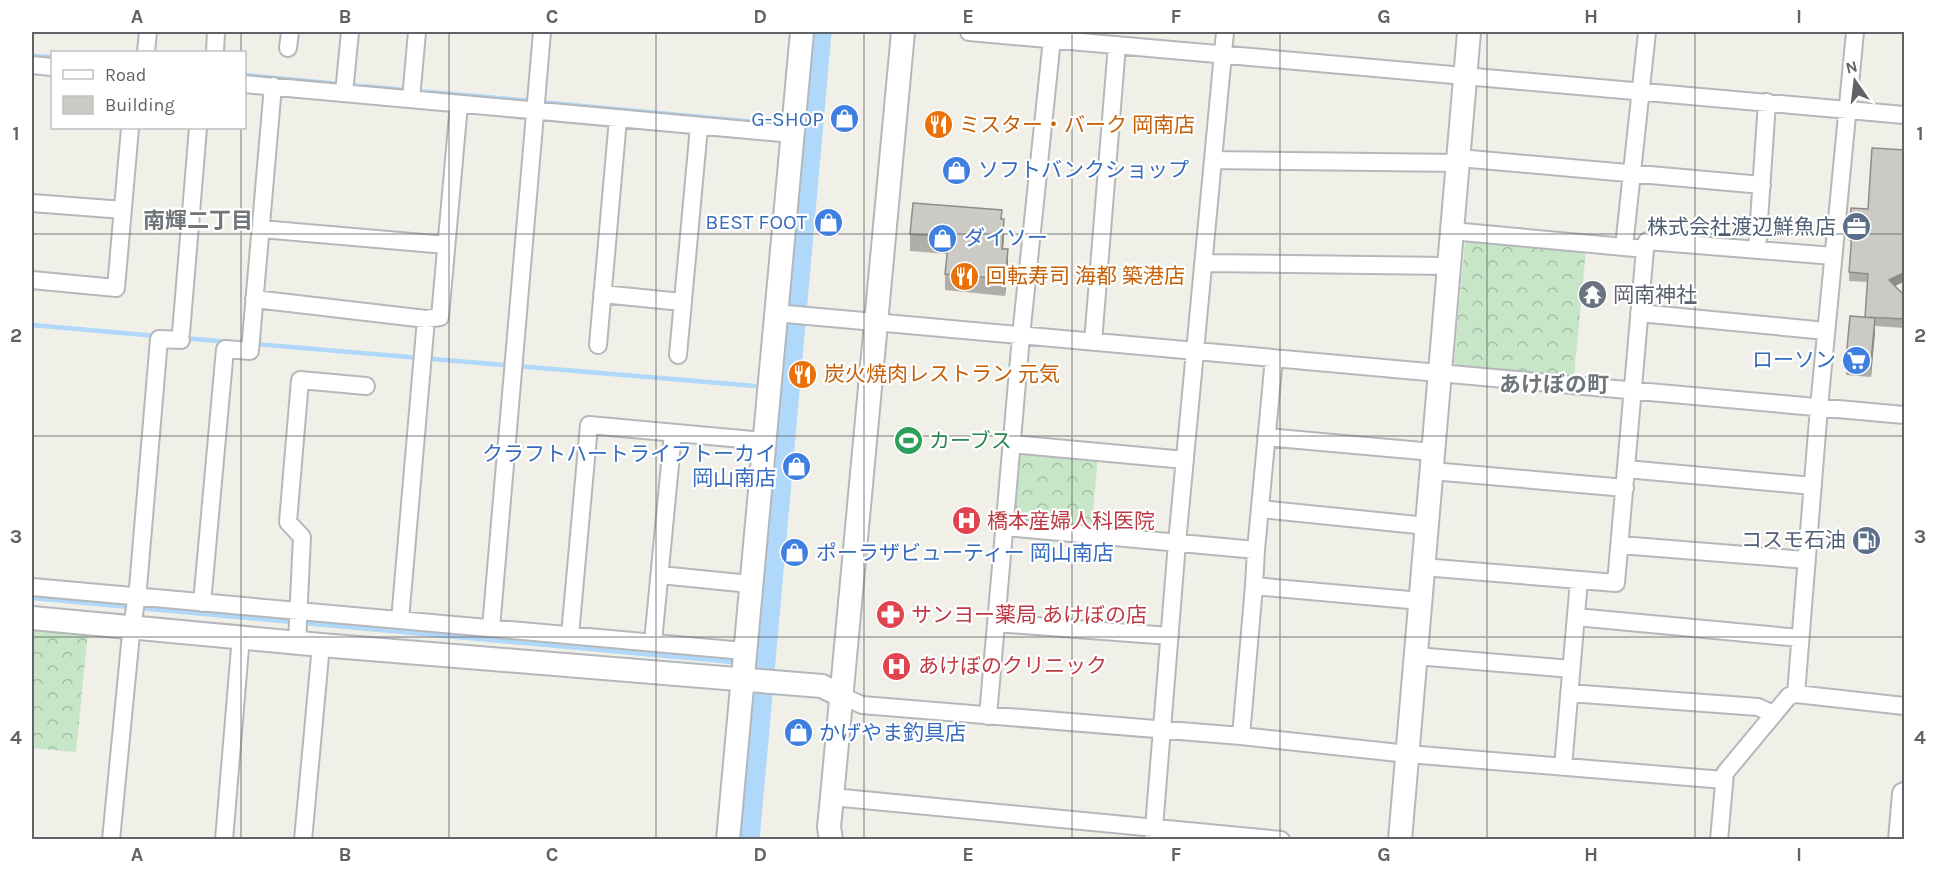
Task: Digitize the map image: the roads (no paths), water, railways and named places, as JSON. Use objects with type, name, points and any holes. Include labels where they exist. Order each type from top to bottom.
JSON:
[{"type":"street","points":[[146,51],[148,32]]},
{"type":"street","points":[[215,51],[216,32]]},
{"type":"street","points":[[345,87],[350,32]]},
{"type":"street","points":[[412,93],[417,32]]},
{"type":"street","points":[[491,628],[542,32]]},
{"type":"street","points":[[728,840],[753,680],[744,651],[764,441],[787,314],[792,134],[802,32]]},
{"type":"street","points":[[831,840],[829,827],[903,32]]},
{"type":"street","points":[[969,32],[1641,92],[1847,108],[1905,115]]},
{"type":"street","points":[[1154,833],[1177,543],[1225,32]]},
{"type":"street","points":[[1400,840],[1469,32]]},
{"type":"street","points":[[1624,247],[1647,32]]},
{"type":"street","points":[[1796,694],[1819,406],[1855,32]]},
{"type":"street","points":[[988,716],[1021,336],[1052,39]]},
{"type":"street","points":[[1093,342],[1118,45]]},
{"type":"street","points":[[32,65],[51,67]]},
{"type":"street","points":[[246,84],[273,87],[345,87],[412,93],[459,104],[536,104],[618,119],[792,134]]},
{"type":"street","points":[[202,603],[225,349],[250,351],[273,87]]},
{"type":"street","points":[[1757,250],[1767,102]]},
{"type":"street","points":[[254,299],[426,319],[440,317],[459,104]]},
{"type":"street","points":[[598,345],[618,119]]},
{"type":"street","points":[[678,355],[699,127]]},
{"type":"street","points":[[32,280],[116,288],[130,129]]},
{"type":"street","points":[[111,840],[135,610],[159,339],[181,337],[198,129]]},
{"type":"street","points":[[1213,160],[1458,160],[1762,185]]},
{"type":"street","points":[[32,203],[123,210]]},
{"type":"street","points":[[261,229],[446,245]]},
{"type":"street","points":[[1452,231],[1645,249]]},
{"type":"street","points":[[1424,567],[1616,583],[1647,241],[1833,256]]},
{"type":"street","points":[[1204,263],[1449,266]]},
{"type":"street","points":[[602,294],[682,302]]},
{"type":"street","points":[[1639,313],[1826,331]]},
{"type":"street","points":[[787,314],[1905,415]]},
{"type":"street","points":[[400,620],[426,319]]},
{"type":"street","points":[[1241,736],[1274,358]]},
{"type":"street","points":[[299,625],[302,537],[288,522],[300,380],[366,386]]},
{"type":"street","points":[[570,635],[589,425],[764,441]]},
{"type":"street","points":[[653,642],[674,433]]},
{"type":"street","points":[[1266,437],[1625,488]]},
{"type":"street","points":[[1012,444],[1185,460]]},
{"type":"street","points":[[1626,469],[1813,486]]},
{"type":"street","points":[[1260,509],[1427,526]]},
{"type":"street","points":[[1005,527],[1256,549]]},
{"type":"street","points":[[1620,545],[1807,560]]},
{"type":"street","points":[[660,574],[750,584]]},
{"type":"street","points":[[1563,767],[1579,580]]},
{"type":"street","points":[[1254,586],[1421,601]]},
{"type":"street","points":[[32,587],[241,636],[299,625],[400,620],[744,651]]},
{"type":"street","points":[[32,618],[202,603],[299,625],[321,645],[822,686],[862,705],[1241,736],[1408,754],[1724,780]]},
{"type":"street","points":[[1576,617],[1800,638]]},
{"type":"street","points":[[996,623],[1170,636]]},
{"type":"street","points":[[224,840],[241,636]]},
{"type":"street","points":[[303,840],[321,645]]},
{"type":"street","points":[[1416,656],[1571,669]]},
{"type":"street","points":[[1569,693],[1758,707],[1773,714]]},
{"type":"street","points":[[1719,840],[1725,773],[1789,696],[1796,694],[1905,705]]},
{"type":"street","points":[[1900,840],[1905,794]]},
{"type":"street","points":[[832,797],[1154,833],[1281,840]]},
{"type":"waterway","points":[[746,840],[818,32]]},
{"type":"waterway","points":[[32,56],[51,57]]},
{"type":"waterway","points":[[246,75],[340,84]]},
{"type":"waterway","points":[[349,85],[532,101]]},
{"type":"waterway","points":[[540,102],[777,124]]},
{"type":"waterway","points":[[32,325],[157,336]]},
{"type":"waterway","points":[[184,338],[229,342]]},
{"type":"waterway","points":[[255,344],[755,386]]},
{"type":"waterway","points":[[781,388],[787,388]]},
{"type":"waterway","points":[[32,598],[130,607]]},
{"type":"waterway","points":[[139,608],[732,662]]},
{"type":"waterway","points":[[757,664],[762,665]]},
{"type":"place","name":"G-SHOP","points":[[845,119]]},
{"type":"place","name":"ミスター・バーク 岡南店","points":[[938,125]]},
{"type":"place","name":"ソフトバンクショップ","points":[[957,170]]},
{"type":"place","name":"BEST FOOT","points":[[828,222]]},
{"type":"place","name":"株式会社渡辺鮮魚店","points":[[1857,227]]},
{"type":"place","name":"ダイソー","points":[[943,238]]},
{"type":"place","name":"回転寿司 海都 築港店","points":[[965,276]]},
{"type":"place","name":"岡南神社","points":[[1592,295]]},
{"type":"place","name":"ローソン","points":[[1857,360]]},
{"type":"place","name":"炭火焼肉レストラン 元気","points":[[803,374]]},
{"type":"place","name":"カーブス","points":[[908,441]]},
{"type":"place","name":"クラフトハートライフトーカイ 岡山南店","points":[[797,466]]},
{"type":"place","name":"橋本産婦人科医院","points":[[966,521]]},
{"type":"place","name":"コスモ石油","points":[[1867,540]]},
{"type":"place","name":"ポーラザビューティー 岡山南店","points":[[795,553]]},
{"type":"place","name":"サンヨー薬局 あけぼの店","points":[[890,615]]},
{"type":"place","name":"あけぼのクリニック","points":[[897,666]]},
{"type":"place","name":"かげやま釣具店","points":[[798,733]]},
{"type":"district","name":"南輝二丁目","points":[[198,221]]},
{"type":"district","name":"あけぼの町","points":[[1554,385]]}]
